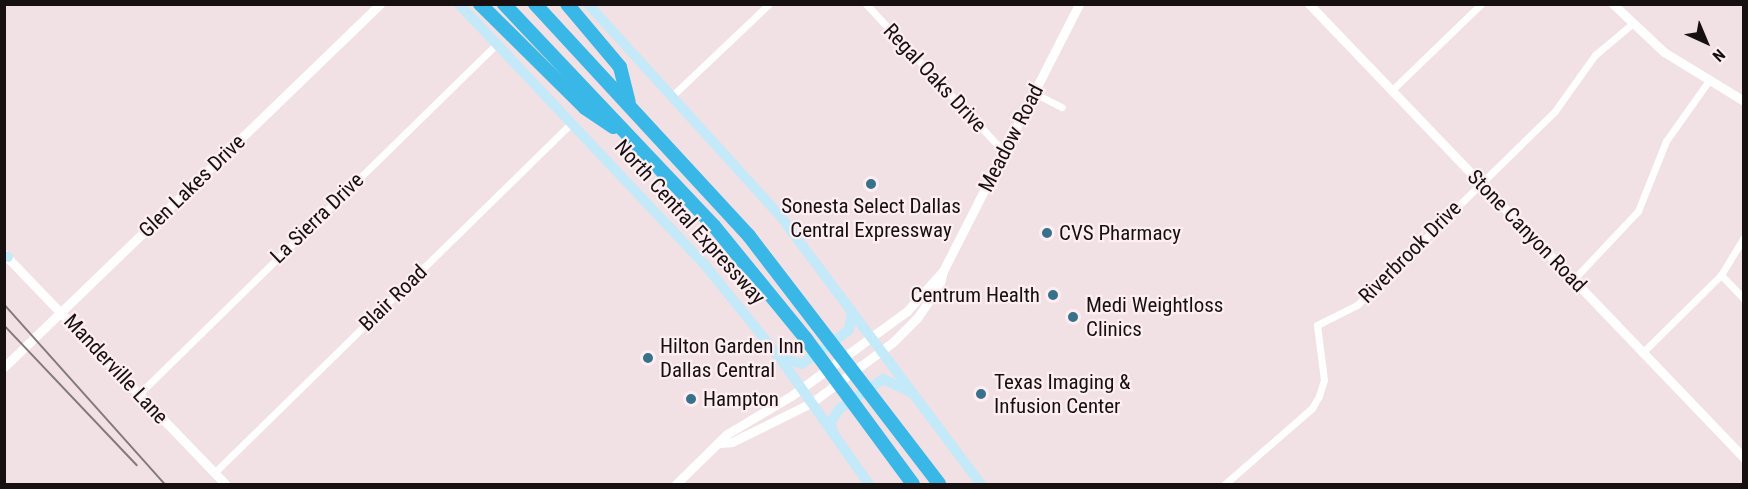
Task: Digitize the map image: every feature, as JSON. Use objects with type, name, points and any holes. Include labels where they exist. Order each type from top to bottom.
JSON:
[{"type":"highway","points":[[480,4],[585,108],[633,140]]},
{"type":"highway","name":"North Central Expressway","points":[[504,4],[714,226],[806,339],[913,484]]},
{"type":"highway","name":"North Central Expressway","points":[[536,4],[723,206],[821,327],[939,484]]},
{"type":"highway","points":[[567,4],[620,67],[629,104]]},
{"type":"main road","name":"North Central Expressway","points":[[459,4],[686,244],[780,358],[838,444],[869,484]]},
{"type":"main road","points":[[588,4],[673,95],[781,217],[981,484]]},
{"type":"main road","points":[[780,358],[802,364],[849,330],[852,311]]},
{"type":"main road","points":[[838,444],[831,428],[834,416],[883,379],[914,393]]},
{"type":"street","name":"Glen Lakes Drive","points":[[4,367],[380,4]]},
{"type":"street","points":[[673,95],[770,4]]},
{"type":"street","name":"Regal Oaks Drive","points":[[866,4],[1004,152]]},
{"type":"street","name":"Meadow Road","points":[[721,443],[732,442],[811,403],[882,351],[931,300],[942,271],[1079,4]]},
{"type":"street","points":[[1392,90],[1481,4]]},
{"type":"street","points":[[1612,4],[1632,24],[1708,82],[1743,101]]},
{"type":"street","name":"Stone Canyon Road","points":[[1311,5],[1743,458]]},
{"type":"street","name":"Riverbrook Drive","points":[[1226,484],[1312,408],[1319,396],[1324,380],[1317,325],[1357,305],[1560,106],[1595,55],[1632,24]]},
{"type":"street","name":"La Sierra Drive","points":[[139,394],[496,44]]},
{"type":"street","points":[[1573,280],[1638,211],[1666,141],[1708,82]]},
{"type":"street","points":[[1034,93],[1062,107]]},
{"type":"street","name":"Blair Road","points":[[214,473],[571,124]]},
{"type":"street","points":[[1642,353],[1721,274],[1743,237]]},
{"type":"street","name":"Manderville Lane","points":[[6,256],[225,484]]},
{"type":"street","name":"Meadow Road","points":[[676,484],[742,423],[801,388],[908,311],[942,271]]},
{"type":"street","points":[[1721,274],[1743,299]]},
{"type":"tram line","points":[[4,304],[165,484]]},
{"type":"tram line","points":[[4,325],[137,465]]},
{"type":"place","name":"Sonesta Select Dallas Central Expressway","points":[[871,184]]},
{"type":"place","name":"CVS Pharmacy","points":[[1047,233]]},
{"type":"place","name":"Centrum Health","points":[[1053,295]]},
{"type":"place","name":"Medi Weightloss Clinics","points":[[1073,317]]},
{"type":"place","name":"Hilton Garden Inn Dallas Central","points":[[648,358]]},
{"type":"place","name":"Texas Imaging & Infusion Center","points":[[981,394]]},
{"type":"place","name":"Hampton","points":[[691,399]]}]
